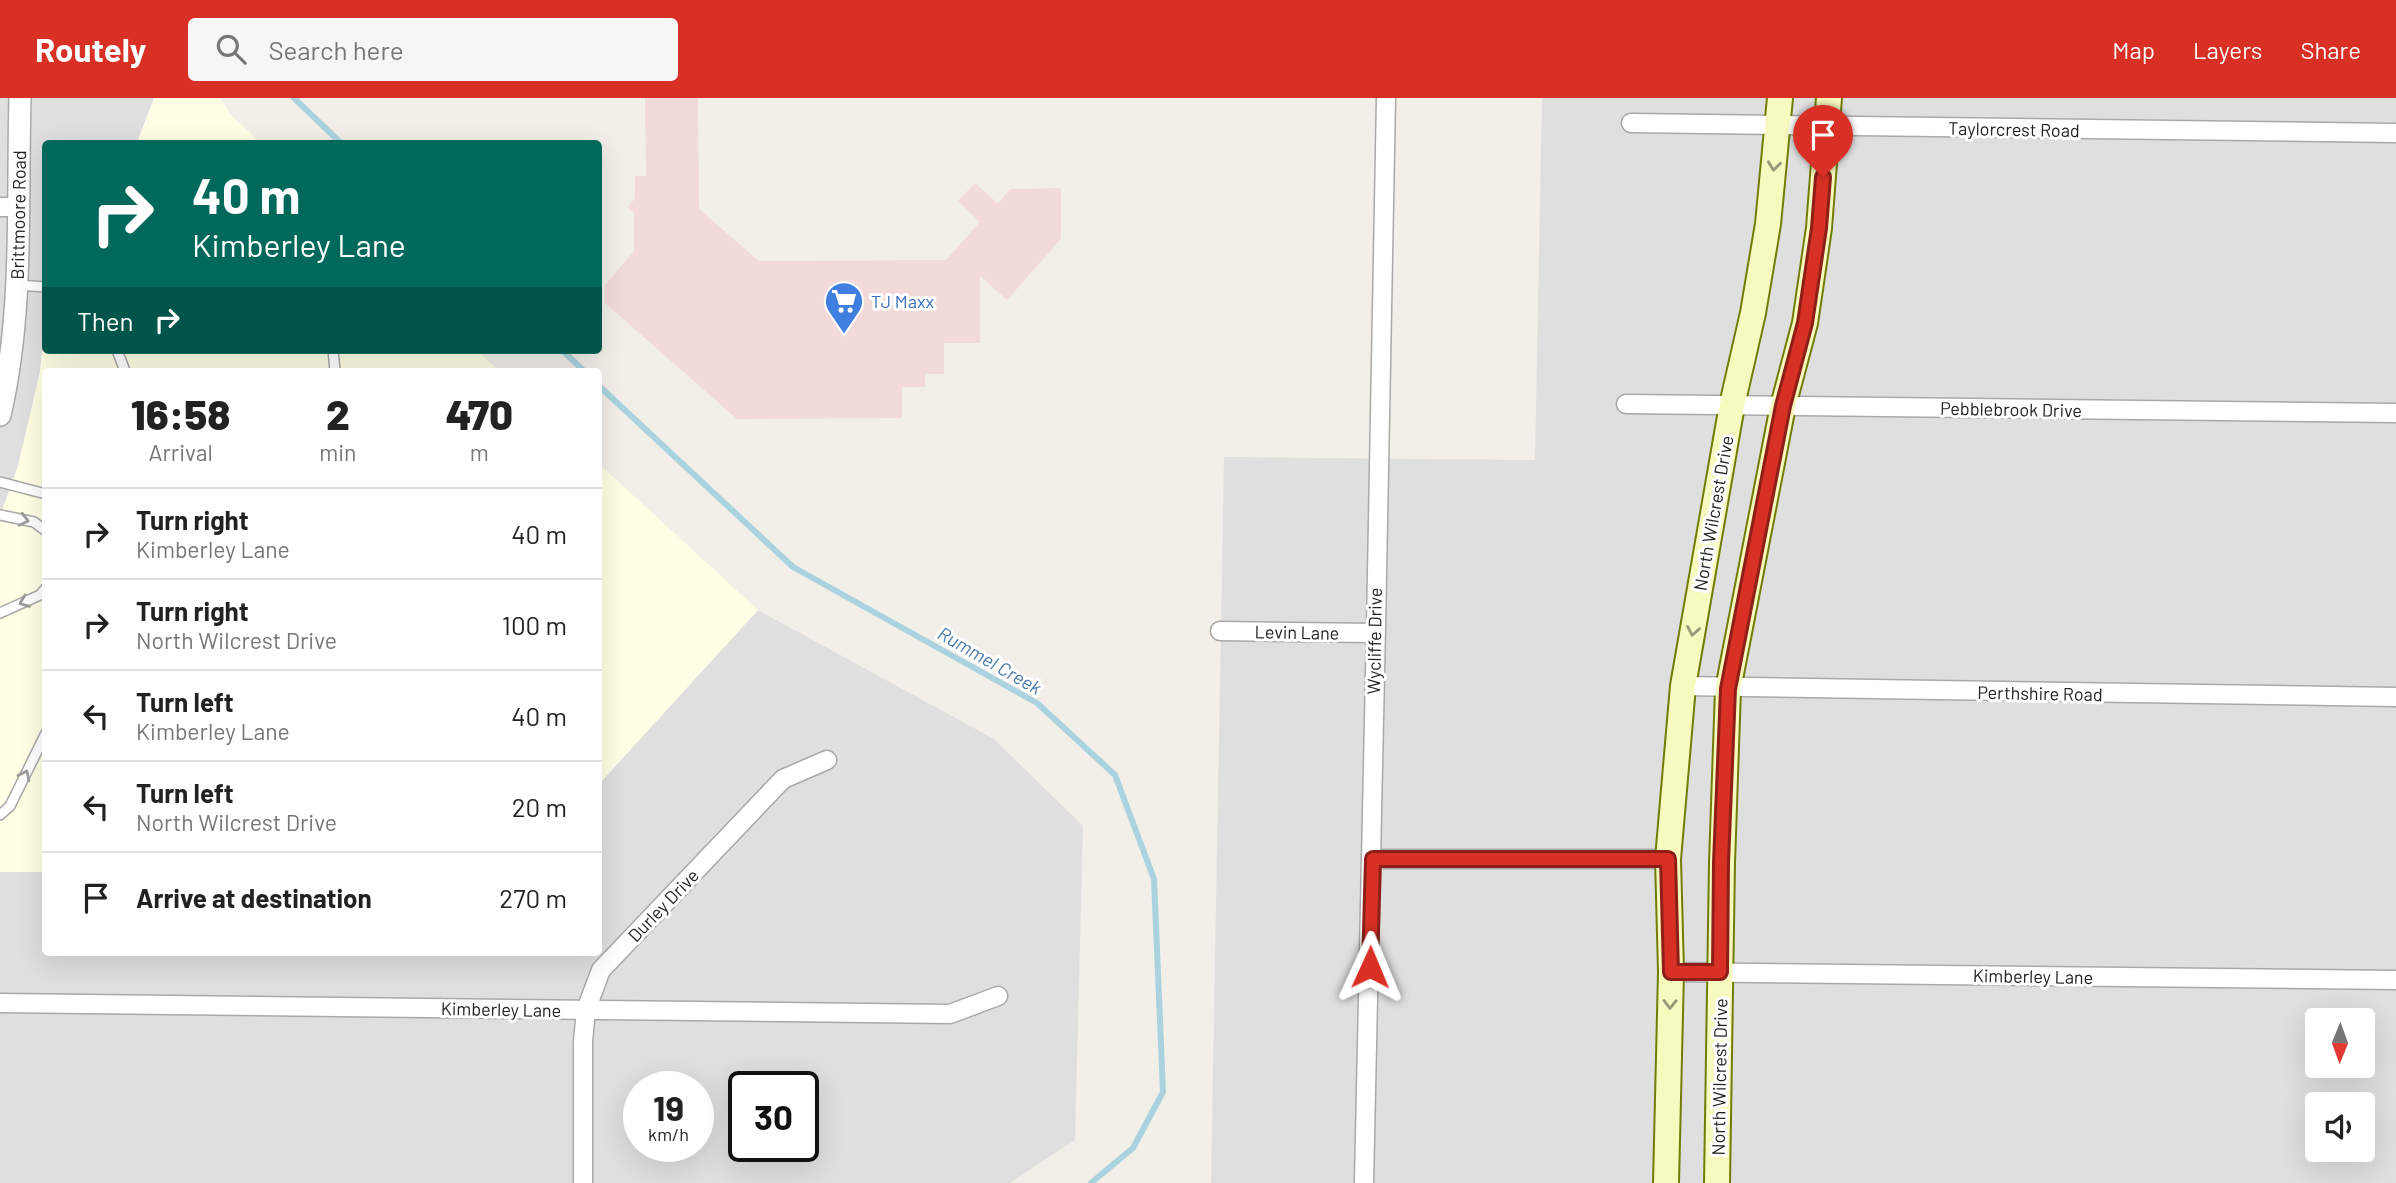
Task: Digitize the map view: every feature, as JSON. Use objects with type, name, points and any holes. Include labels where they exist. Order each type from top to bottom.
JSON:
[{"type":"main road","name":"North Wilcrest Drive","points":[[1666,1183],[1671,972],[1668,859],[1683,686],[1731,405],[1753,313],[1768,224],[1780,98]]},
{"type":"main road","name":"North Wilcrest Drive","points":[[1717,1183],[1721,863],[1728,689],[1783,406],[1805,323],[1819,228],[1829,98]]},
{"type":"street","name":"Brittmoore Road","points":[[0,415],[15,325],[17,285],[9,208],[20,98]]},
{"type":"street","name":"Wycliffe Drive","points":[[1364,1183],[1373,859],[1374,634],[1386,98]]},
{"type":"street","name":"Taylorcrest Road","points":[[1631,123],[2396,132]]},
{"type":"street","name":"Pebblebrook Drive","points":[[1626,404],[2396,413]]},
{"type":"street","name":"Levin Lane","points":[[1220,631],[1374,634]]},
{"type":"street","name":"Perthshire Road","points":[[1683,686],[1728,689],[2396,697]]},
{"type":"street","name":"Durley Drive","points":[[583,1183],[583,1041],[586,1010],[601,970],[783,779],[827,760]]},
{"type":"street","points":[[1373,859],[1668,859]]},
{"type":"street","name":"Kimberley Lane","points":[[1671,972],[2396,980]]},
{"type":"street","name":"Kimberley Lane","points":[[0,1003],[950,1014],[998,996]]},
{"type":"lane","points":[[17,285],[42,287]]},
{"type":"lane","points":[[0,482],[42,493]]},
{"type":"lane","points":[[0,515],[34,522],[42,528]]},
{"type":"lane","points":[[0,613],[42,593]]},
{"type":"lane","points":[[0,814],[10,806],[42,741]]},
{"type":"shaded area","points":[[0,98],[154,98],[138,140],[42,140],[42,354],[18,466],[0,516]]},
{"type":"shaded area","points":[[154,98],[220,98],[231,115],[258,140],[138,140]]},
{"type":"shaded area","points":[[645,98],[698,98],[699,209],[759,261],[946,260],[980,222],[958,201],[975,183],[998,204],[1010,189],[1061,188],[1061,239],[1007,300],[980,276],[980,343],[944,343],[944,374],[925,374],[925,387],[902,387],[902,418],[737,419],[605,303],[605,285],[634,251],[634,213],[628,207],[635,198],[635,176],[646,176]]},
{"type":"shaded area","points":[[1542,98],[2396,98],[2396,1183],[1211,1183],[1224,457],[1535,460]]},
{"type":"shaded area","points":[[42,351],[42,354],[481,354],[496,368],[42,368],[42,872],[0,872],[0,516],[18,466],[40,372]]},
{"type":"shaded area","points":[[602,467],[758,610],[602,781]]},
{"type":"shaded area","points":[[758,610],[994,739],[1083,826],[1075,1140],[1010,1183],[0,1183],[0,872],[42,872],[42,956],[602,956],[602,781]]},
{"type":"waterway","name":"Rummel Creek","points":[[294,98],[338,140]]},
{"type":"waterway","name":"Rummel Creek","points":[[566,354],[581,368]]},
{"type":"waterway","name":"Rummel Creek","points":[[602,389],[793,567],[1037,703],[1115,775],[1154,879],[1163,1092],[1133,1148],[1091,1183]]},
{"type":"place","name":"TJ Maxx","points":[[844,335]]},
{"type":"route","points":[[1370,967],[1373,859],[1668,859],[1671,972],[1720,972],[1728,689],[1783,406],[1805,323],[1819,228],[1823,177]]}]
